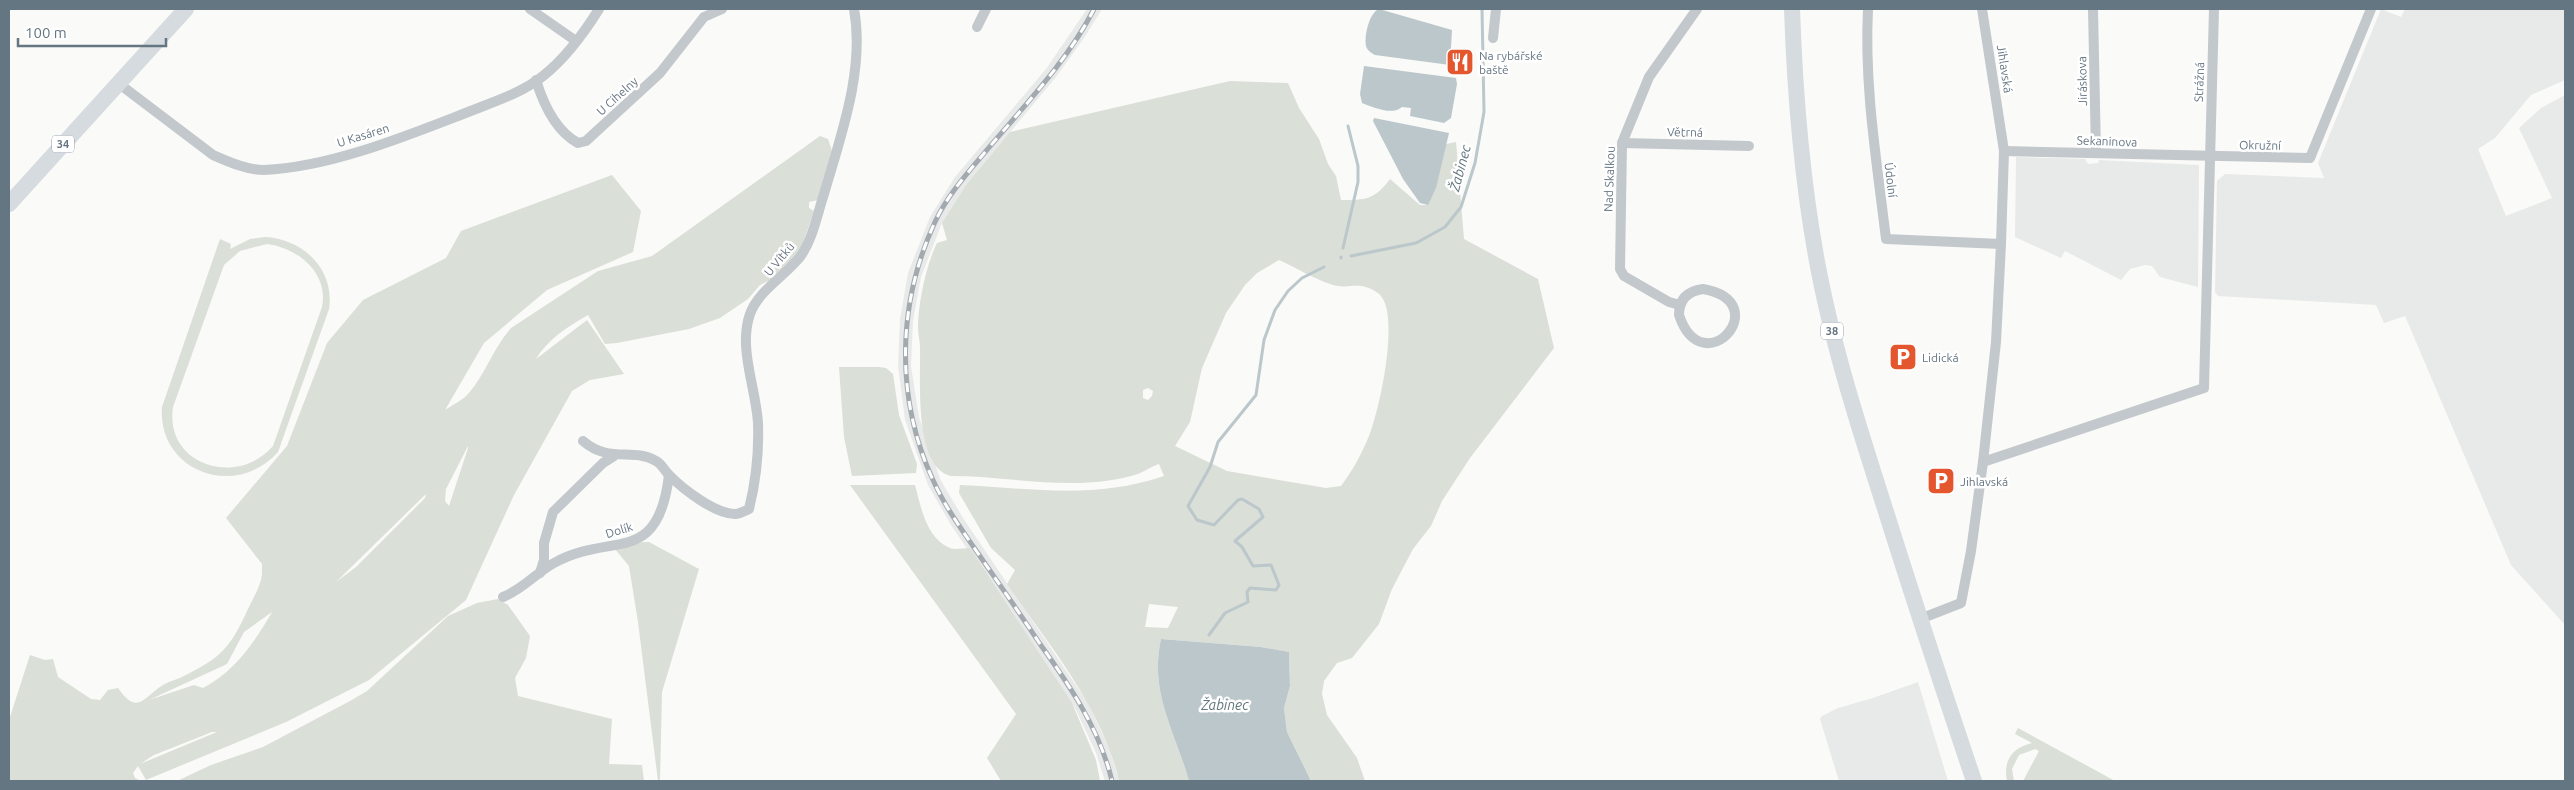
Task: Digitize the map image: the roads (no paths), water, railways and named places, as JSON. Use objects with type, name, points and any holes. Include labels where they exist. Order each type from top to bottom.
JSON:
[{"type":"main road","name":"34","points":[[9,204],[186,9]]},
{"type":"main road","name":"38","points":[[1792,9],[1796,101],[1802,163],[1819,272],[1834,340],[1858,425],[1974,781]]},
{"type":"street","points":[[530,9],[576,41]]},
{"type":"street","name":"U Kasáren","points":[[118,83],[213,155],[247,168],[263,170],[301,165],[353,152],[452,118],[514,93],[536,80],[560,60],[599,9]]},
{"type":"street","name":"U Cihelny","points":[[536,80],[543,101],[553,118],[573,140],[578,143],[586,141],[660,74],[704,17],[722,9]]},
{"type":"street","name":"U Vítků","points":[[669,475],[711,507],[735,514],[749,509],[754,488],[758,422],[746,345],[750,314],[757,302],[800,257],[811,236],[848,106],[857,40],[854,9]]},
{"type":"street","points":[[976,27],[986,9]]},
{"type":"street","points":[[1493,38],[1496,9]]},
{"type":"street","name":"Nad Skalkou","points":[[1680,305],[1669,302],[1624,276],[1620,269],[1622,143],[1649,77],[1697,9]]},
{"type":"street","name":"Údolní","points":[[1868,9],[1867,30],[1872,130],[1886,240],[2001,244]]},
{"type":"street","name":"Jihlavská","points":[[1920,619],[1961,603],[1971,551],[1983,462],[1996,342],[2004,151],[1982,9]]},
{"type":"street","name":"Jiráskova","points":[[2093,9],[2096,153]]},
{"type":"street","name":"Strážná","points":[[1983,462],[2204,388],[2206,382],[2204,336],[2214,9]]},
{"type":"street","name":"Okružní","points":[[2210,157],[2310,158],[2371,9]]},
{"type":"street","name":"Větrná","points":[[1622,143],[1749,146]]},
{"type":"street","name":"Sekaninova","points":[[2004,151],[2210,157]]},
{"type":"street","points":[[1703,289],[1719,294],[1732,306],[1735,313],[1733,329],[1728,336],[1714,343],[1699,340],[1684,328],[1678,315],[1680,305],[1687,294],[1694,290],[1703,289]]},
{"type":"street","points":[[583,441],[591,448],[614,456],[648,457],[659,463],[669,475]]},
{"type":"street","points":[[540,574],[544,560],[544,543],[553,512],[599,467],[614,456]]},
{"type":"street","name":"Dolík","points":[[503,597],[518,591],[553,563],[580,552],[634,542],[649,531],[664,502],[669,475]]},
{"type":"water","points":[[1379,9],[1452,30],[1450,65],[1375,55],[1367,49],[1367,31],[1370,20],[1375,11]]},
{"type":"water","points":[[1364,66],[1456,78],[1457,84],[1451,118],[1444,123],[1410,116],[1411,108],[1402,107],[1398,110],[1388,111],[1362,103],[1360,94]]},
{"type":"water","points":[[1374,118],[1449,133],[1436,188],[1428,205],[1420,203],[1403,179],[1373,121]]},
{"type":"water","name":"Žabinec","points":[[1161,639],[1261,647],[1289,652],[1290,686],[1284,708],[1287,732],[1311,781],[1189,781],[1161,694],[1158,677],[1158,659]]},
{"type":"waterway","name":"Žabinec","points":[[1351,256],[1416,243],[1445,227],[1461,207],[1475,163],[1484,112],[1482,9]]},
{"type":"waterway","points":[[1343,248],[1358,182],[1358,166],[1348,126]]},
{"type":"waterway","name":"Žabinec","points":[[1209,635],[1225,613],[1248,602],[1247,592],[1250,588],[1276,590],[1279,585],[1271,565],[1253,566],[1242,547],[1235,541],[1263,517],[1259,509],[1242,499],[1238,500],[1214,525],[1197,520],[1188,506],[1210,467],[1218,442],[1256,395],[1264,340],[1275,310],[1288,291],[1302,278],[1324,267]]},
{"type":"railway","points":[[1094,9],[1083,29],[1056,68],[962,180],[939,213],[922,253],[913,285],[906,351],[907,384],[912,417],[921,449],[937,489],[958,524],[1073,692],[1100,744],[1112,781]]},
{"type":"place","name":"Na rybářské baště","points":[[1460,62]]},
{"type":"place","name":"Lidická","points":[[1903,357]]},
{"type":"place","name":"Jihlavská","points":[[1941,481]]}]
